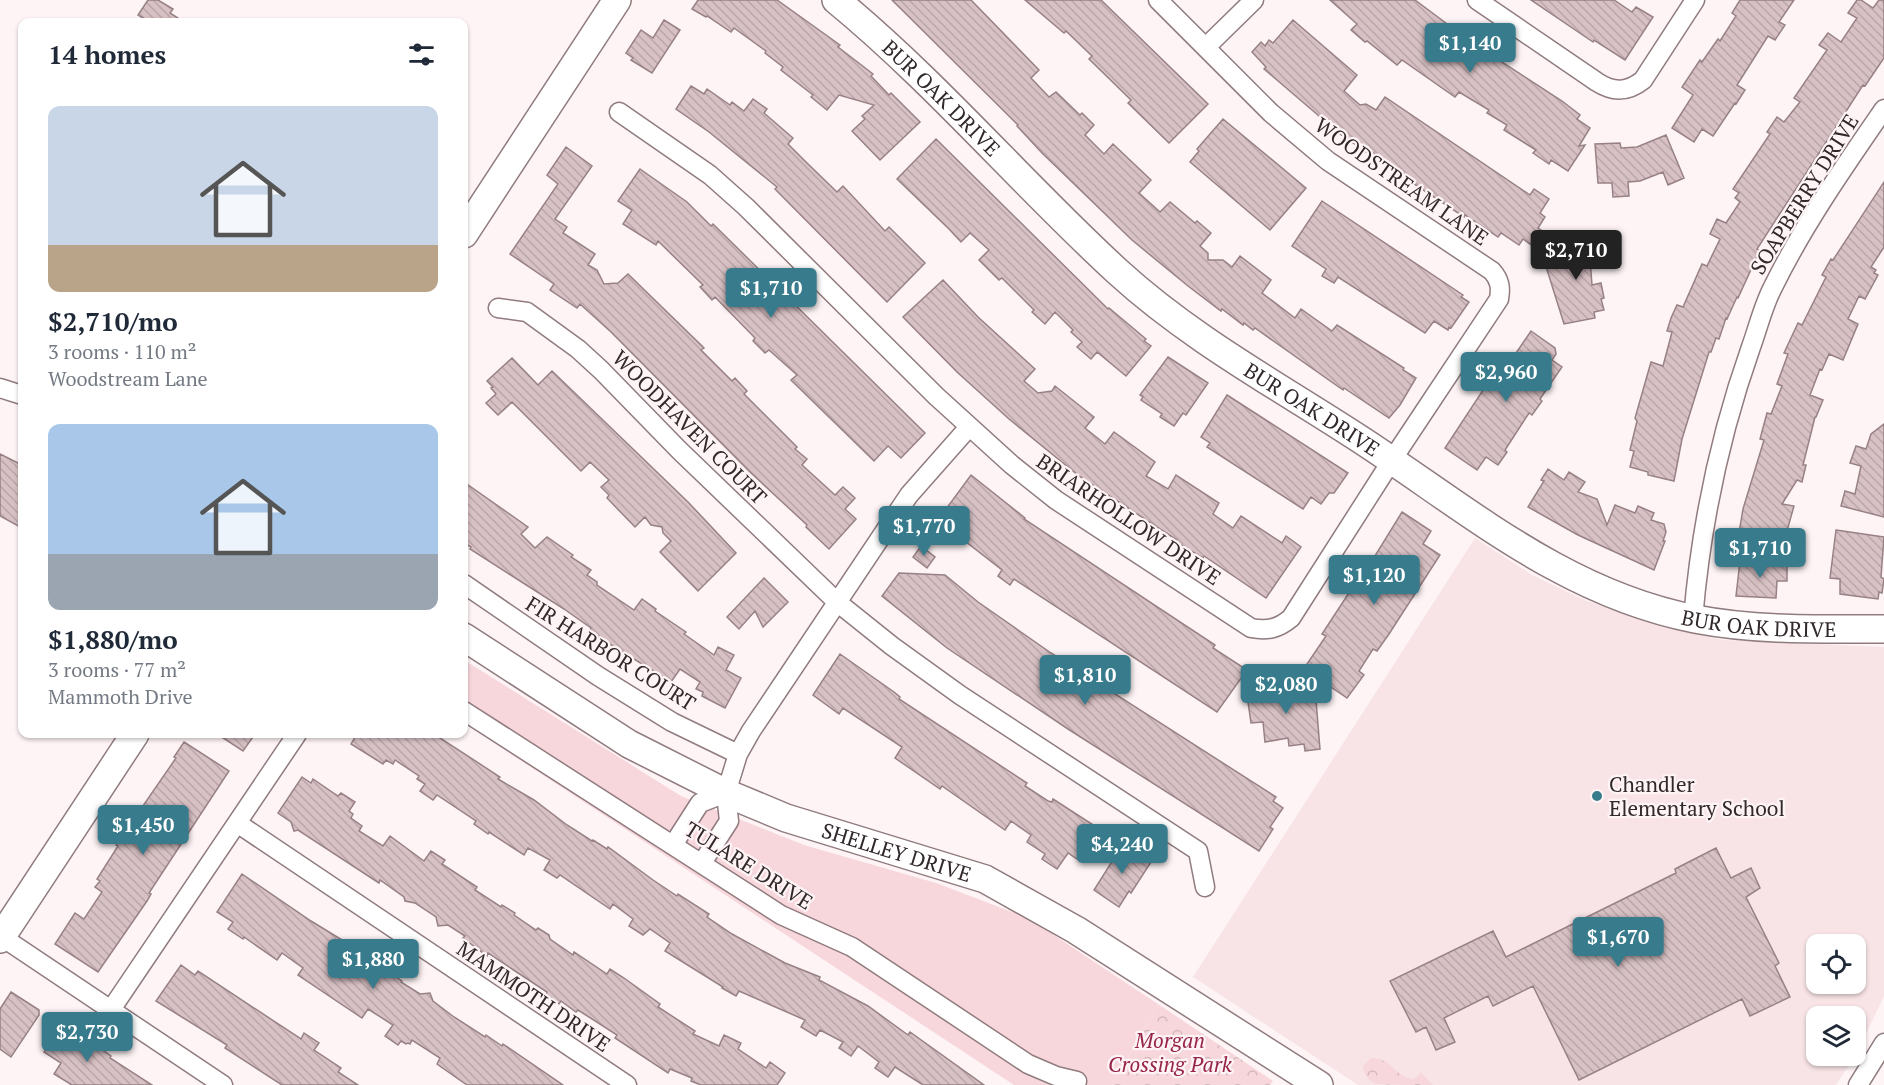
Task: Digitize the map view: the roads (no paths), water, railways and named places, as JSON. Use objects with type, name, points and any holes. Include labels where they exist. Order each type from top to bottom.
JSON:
[{"type":"street","points":[[468,228],[617,0]]},
{"type":"street","name":"BUR OAK DRIVE","points":[[836,0],[886,43],[1051,210],[1121,275],[1178,320],[1549,566],[1597,589],[1693,619],[1755,628],[1884,629]]},
{"type":"street","name":"WOODSTREAM LANE","points":[[1158,0],[1271,113],[1328,161],[1485,266],[1498,278],[1501,289],[1499,299],[1392,460],[1292,618],[1273,629]]},
{"type":"street","points":[[1206,47],[1254,0]]},
{"type":"street","points":[[1477,0],[1606,88],[1616,90],[1635,86],[1643,80],[1695,0]]},
{"type":"street","name":"SOAPBERRY DRIVE","points":[[1693,619],[1698,557],[1713,476],[1734,396],[1772,289],[1828,191],[1884,109]]},
{"type":"street","name":"BRIARHOLLOW DRIVE","points":[[618,112],[710,175],[746,207],[969,427],[1056,500],[1251,628],[1273,629]]},
{"type":"street","name":"WOODHAVEN COURT","points":[[498,308],[527,312],[579,349],[679,450],[837,602],[892,646],[960,695],[1198,851],[1205,887]]},
{"type":"street","points":[[0,388],[18,394]]},
{"type":"street","points":[[702,863],[729,821],[726,793],[738,754],[751,731],[909,495],[969,427]]},
{"type":"street","name":"FIR HARBOR COURT","points":[[468,587],[598,676],[672,722],[738,754]]},
{"type":"street","name":"SHELLEY DRIVE","points":[[468,639],[629,744],[726,793],[786,818],[985,879],[1076,930],[1319,1085]]},
{"type":"street","name":"TULARE DRIVE","points":[[468,714],[781,915],[852,947],[1028,1065],[1077,1081]]},
{"type":"street","points":[[132,738],[1,938],[223,1085]]},
{"type":"street","points":[[110,1011],[294,738]]},
{"type":"street","points":[[673,845],[700,803],[726,793]]},
{"type":"street","name":"MAMMOTH DRIVE","points":[[237,824],[627,1085]]},
{"type":"street","points":[[1858,1085],[1884,1043]]},
{"type":"place","name":"Chandler Elementary School","points":[[1597,796]]},
{"type":"park label","name":"Morgan Crossing Park","points":[[1170,1052]]}]
